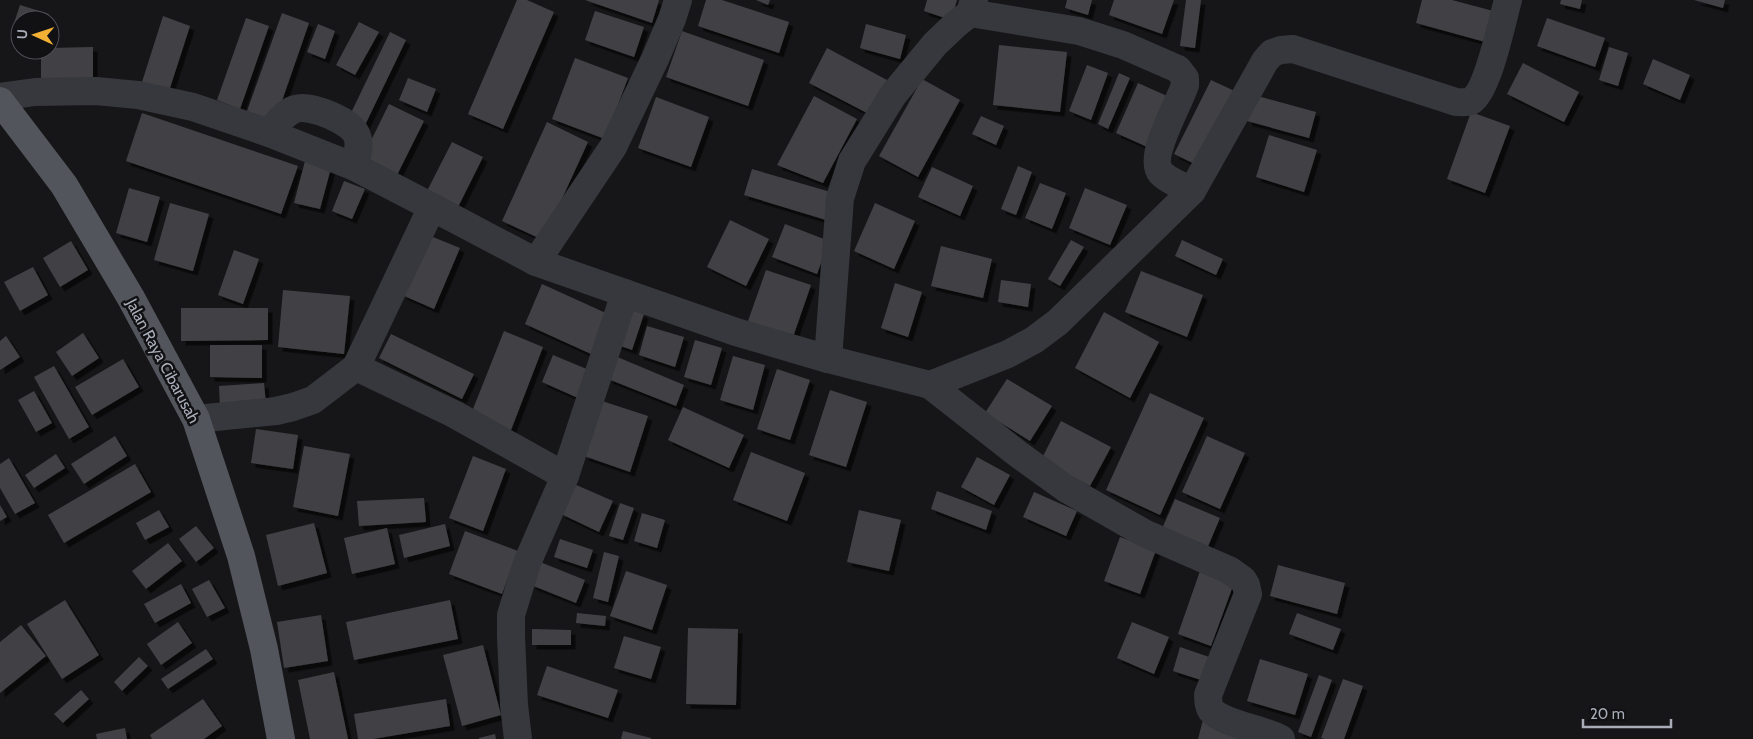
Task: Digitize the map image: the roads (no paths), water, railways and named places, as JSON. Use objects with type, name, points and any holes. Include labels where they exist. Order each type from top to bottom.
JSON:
[{"type":"main road","name":"Jalan Raya Cibarusah","points":[[0,102],[64,185],[131,298],[196,419],[241,556],[264,649],[281,739]]},
{"type":"street","points":[[536,262],[613,147],[672,19],[678,0]]},
{"type":"street","points":[[930,385],[1008,354],[1034,340],[1058,322],[1192,191],[1253,80],[1272,53],[1293,49],[1456,102],[1465,103],[1472,101],[1485,84],[1508,0]]},
{"type":"street","points":[[828,359],[840,198],[852,161],[899,88],[934,44],[972,7],[1079,31],[1123,45],[1178,69],[1185,78],[1185,85],[1164,136],[1157,157],[1157,164],[1163,176],[1192,191]]},
{"type":"street","points":[[0,96],[35,92],[88,92],[138,95],[193,107],[269,133],[355,167],[536,262],[736,332],[828,359],[930,385],[1065,488],[1144,533],[1229,570],[1243,580],[1248,594],[1208,695],[1208,702],[1211,709],[1221,717],[1270,733],[1281,739]]},
{"type":"street","points":[[269,133],[286,114],[294,109],[301,108],[326,113],[346,124],[356,134],[358,143],[355,167]]},
{"type":"street","points":[[196,419],[276,411],[293,407],[313,400],[356,367],[432,207]]},
{"type":"street","points":[[518,739],[514,705],[511,615],[527,563],[565,476],[625,293]]},
{"type":"street","points":[[356,367],[454,414],[565,476]]}]
